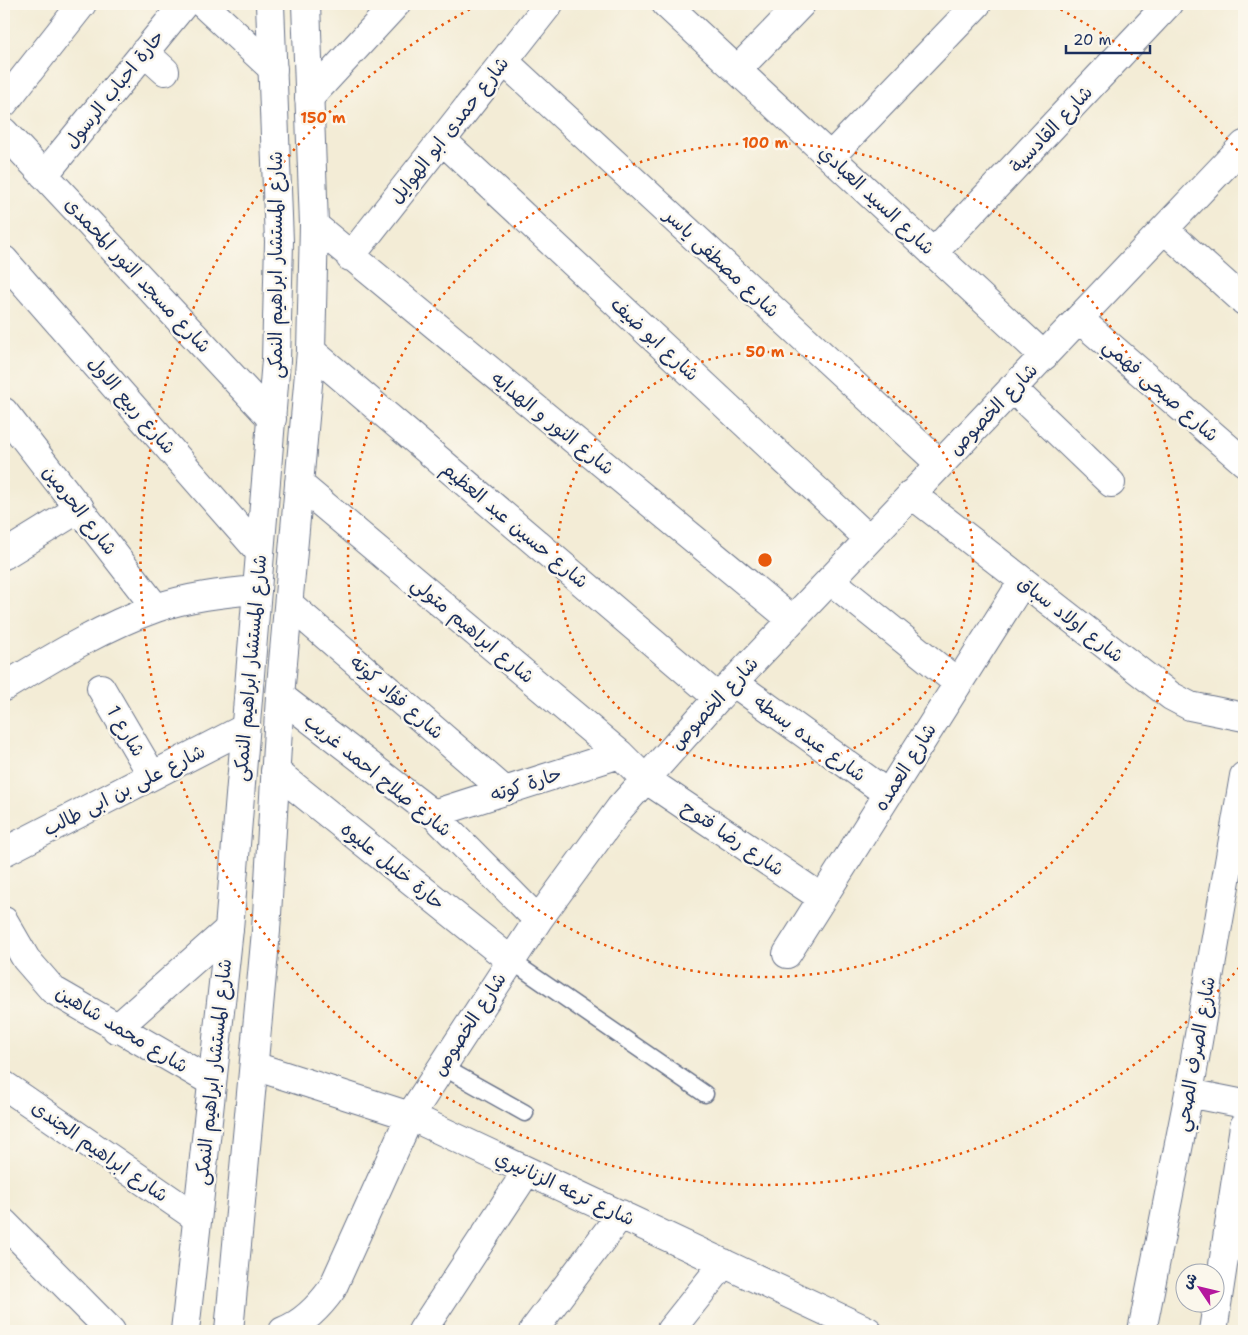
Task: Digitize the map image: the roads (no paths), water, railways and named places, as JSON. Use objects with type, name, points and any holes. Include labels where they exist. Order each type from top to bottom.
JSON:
[{"type":"street","points":[[4,103],[82,4]]},
{"type":"street","name":"حارة احباب الرسول","points":[[44,175],[184,4]]},
{"type":"street","points":[[203,4],[273,69]]},
{"type":"street","name":"شارع المستشار ابراهيم النمكى","points":[[186,1331],[229,929],[259,551],[272,419],[278,301],[270,4]]},
{"type":"street","name":"شارع المستشار ابراهيم النمكى","points":[[228,1331],[266,931],[280,696],[311,352],[314,225],[306,4]]},
{"type":"street","points":[[309,98],[396,4]]},
{"type":"street","name":"شارع حمدى ابو الهوايل","points":[[350,257],[549,4]]},
{"type":"street","name":"شارع السيد العبادي","points":[[666,4],[1044,356]]},
{"type":"street","points":[[737,70],[802,4]]},
{"type":"street","points":[[830,157],[977,4]]},
{"type":"street","name":"شارع القادسية","points":[[933,253],[1168,4]]},
{"type":"street","points":[[144,52],[165,71]]},
{"type":"street","name":"شارع مصطفى ياسر","points":[[504,61],[940,464]]},
{"type":"street","name":"شارع مسجد النور المحمدى","points":[[4,132],[272,419]]},
{"type":"street","name":"شارع ابو ضيف","points":[[442,140],[869,539]]},
{"type":"street","name":"شارع الخصوص","points":[[283,1331],[306,1318],[321,1305],[332,1289],[410,1116],[510,960],[596,839],[644,778],[725,690],[1244,145]]},
{"type":"street","name":"شارع النور و الهدايه","points":[[314,225],[350,257],[792,620]]},
{"type":"street","points":[[1164,229],[1244,301]]},
{"type":"street","name":"شارع ربيع الاول","points":[[4,260],[259,551]]},
{"type":"street","name":"شارع صبحى فهمي","points":[[1079,319],[1244,462]]},
{"type":"street","name":"شارع حسين عبد العظيم","points":[[311,352],[725,690]]},
{"type":"street","points":[[1012,388],[1110,483]]},
{"type":"street","name":"شارع الحرمين","points":[[4,412],[156,608]]},
{"type":"street","name":"شارع ابراهيم متولي","points":[[300,484],[620,754],[644,778]]},
{"type":"street","name":"شارع اولاد سباق","points":[[911,494],[1181,702],[1244,716]]},
{"type":"street","points":[[4,555],[80,508]]},
{"type":"street","points":[[830,580],[958,683]]},
{"type":"street","name":"شارع العمده","points":[[787,954],[1023,581]]},
{"type":"street","points":[[4,687],[90,638],[156,608],[218,593],[256,590]]},
{"type":"street","name":"شارع فؤاد كوته","points":[[289,604],[505,791]]},
{"type":"street","name":"شارع 1","points":[[101,688],[152,775]]},
{"type":"street","name":"شارع عبده بسطه","points":[[725,690],[888,794]]},
{"type":"street","name":"شارع صلاح احمد غريب","points":[[280,696],[433,814],[538,920]]},
{"type":"street","name":"شارع على بن ابى طالب","points":[[4,852],[245,728]]},
{"type":"street","name":"حارة كوته","points":[[433,814],[620,754]]},
{"type":"street","name":"حارة خليل عليوه","points":[[275,771],[510,960]]},
{"type":"street","name":"شارع الصرف الصحي","points":[[1142,1331],[1189,1093],[1244,776]]},
{"type":"street","name":"شارع رضا فتوح","points":[[644,778],[822,898]]},
{"type":"street","name":"شارع محمد شاهين","points":[[5,925],[30,964],[52,990],[116,1029],[212,1082]]},
{"type":"street","points":[[116,1029],[229,929],[266,931]]},
{"type":"street","name":"شارع ترعه الزنانيري","points":[[254,1066],[410,1116],[724,1263],[824,1322],[868,1331]]},
{"type":"street","name":"شارع ابراهيم الجندى","points":[[4,1085],[197,1218]]},
{"type":"street","points":[[1189,1093],[1244,1104]]},
{"type":"street","points":[[1213,1331],[1244,1126]]},
{"type":"street","points":[[422,1331],[527,1171]]},
{"type":"street","points":[[533,1331],[621,1214]]},
{"type":"street","points":[[4,1223],[112,1331]]},
{"type":"street","points":[[670,1331],[724,1263]]},
{"type":"lane","points":[[510,960],[705,1094]]},
{"type":"lane","points":[[441,1066],[525,1113]]}]
